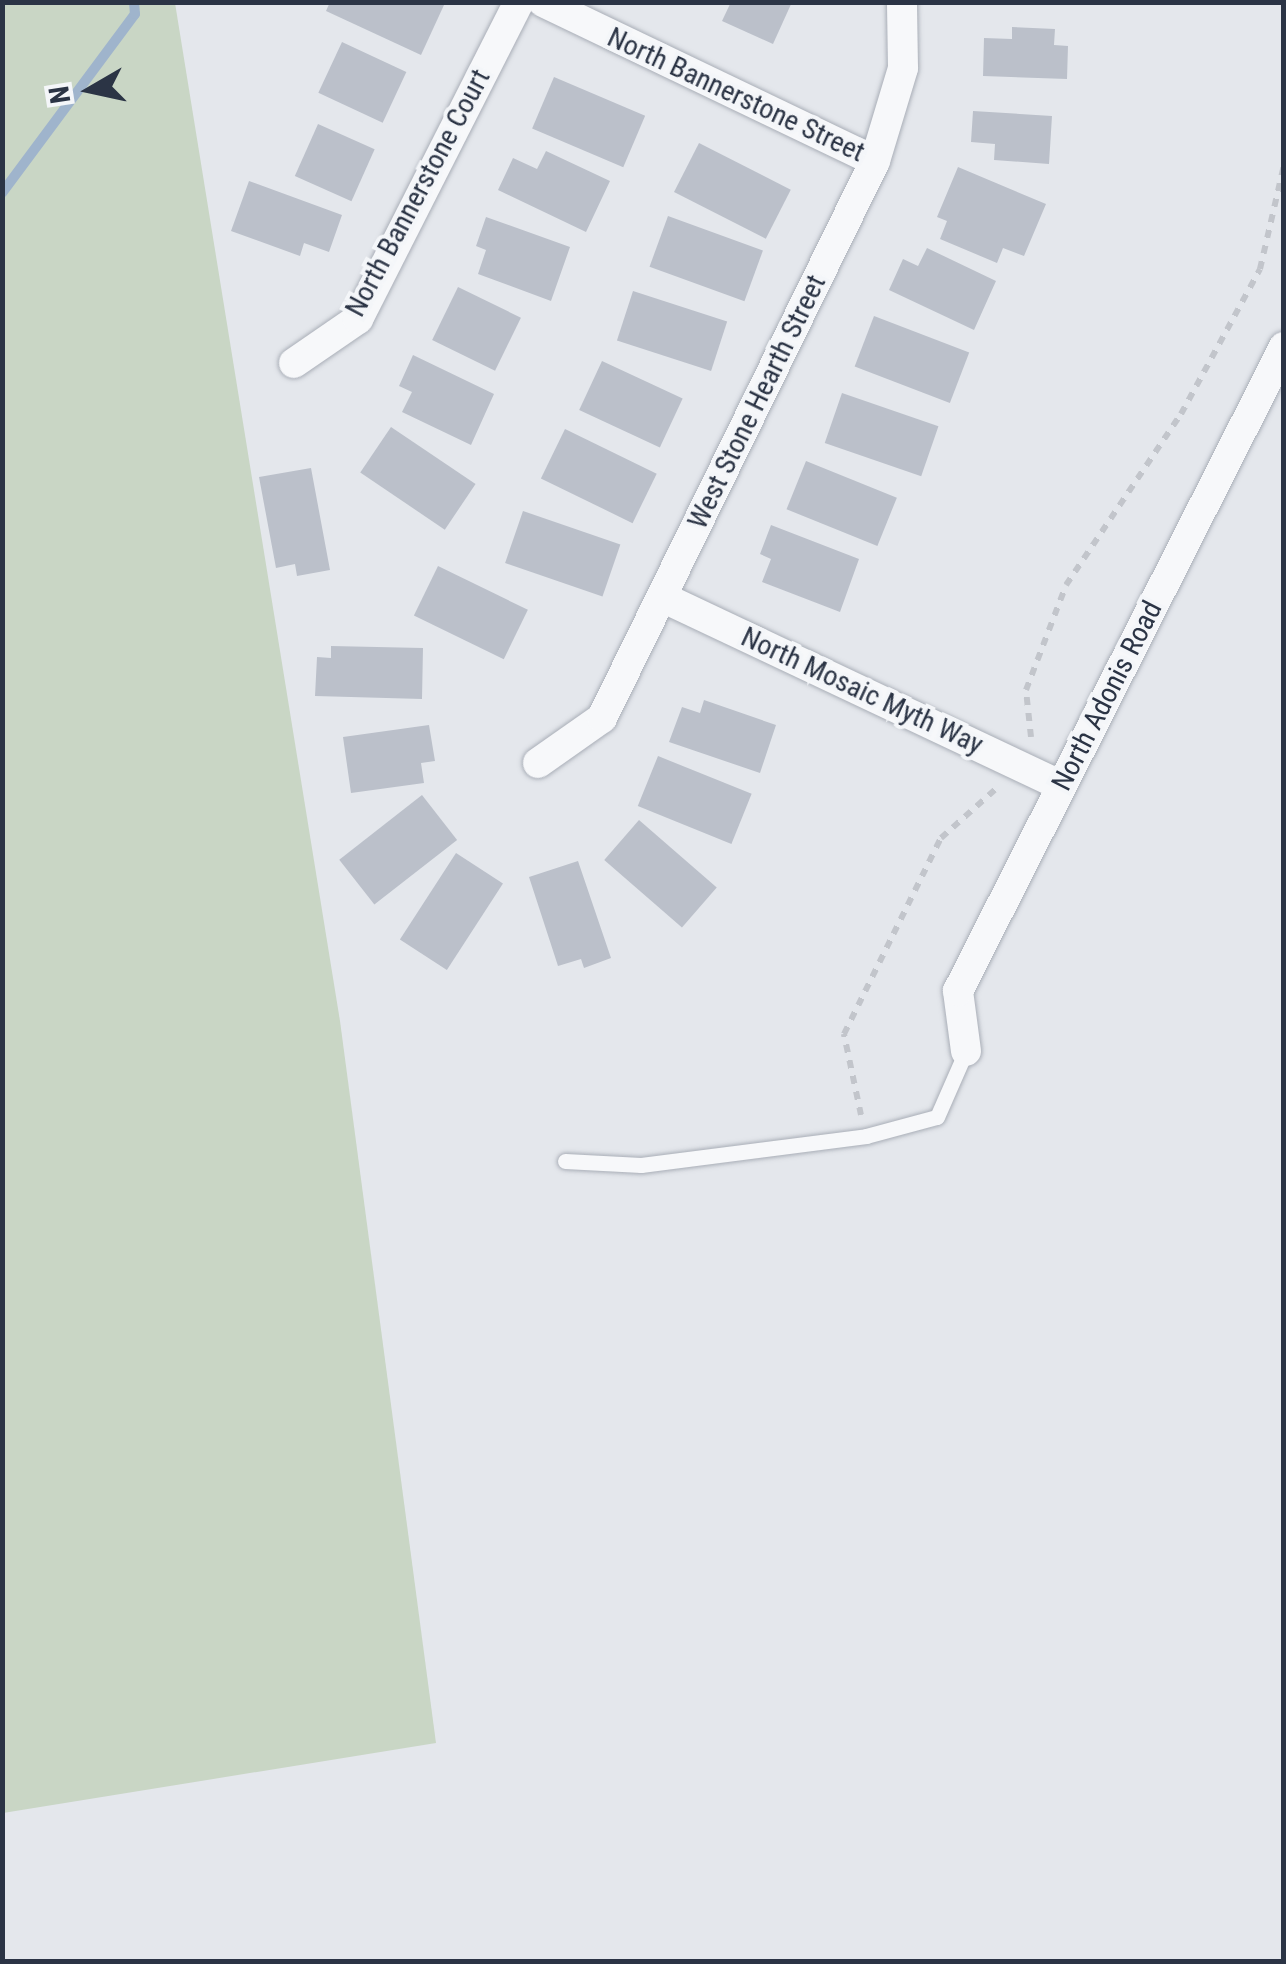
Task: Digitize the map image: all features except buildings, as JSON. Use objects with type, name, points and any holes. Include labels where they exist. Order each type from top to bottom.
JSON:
[{"type":"street","name":"North Bannerstone Court","points":[[294,363],[358,320],[518,2]]},
{"type":"street","name":"North Bannerstone Street","points":[[543,2],[875,161]]},
{"type":"street","name":"West Stone Hearth Street","points":[[538,763],[602,718],[875,161],[903,68],[902,2]]},
{"type":"street","name":"North Adonis Road","points":[[966,1051],[958,991],[1284,347]]},
{"type":"street","name":"North Mosaic Myth Way","points":[[662,597],[1062,786]]},
{"type":"lane","points":[[565,1161],[641,1165],[866,1136],[937,1117],[966,1051]]},
{"type":"path","points":[[866,1136],[844,1034],[941,838],[1021,766],[1032,740],[1026,690],[1066,585],[1181,414],[1260,270],[1284,165]]},
{"type":"green space","points":[[3,2],[175,3],[340,1021],[436,1743],[3,1813]]},
{"type":"waterway","points":[[2,193],[135,14],[134,2]]}]
